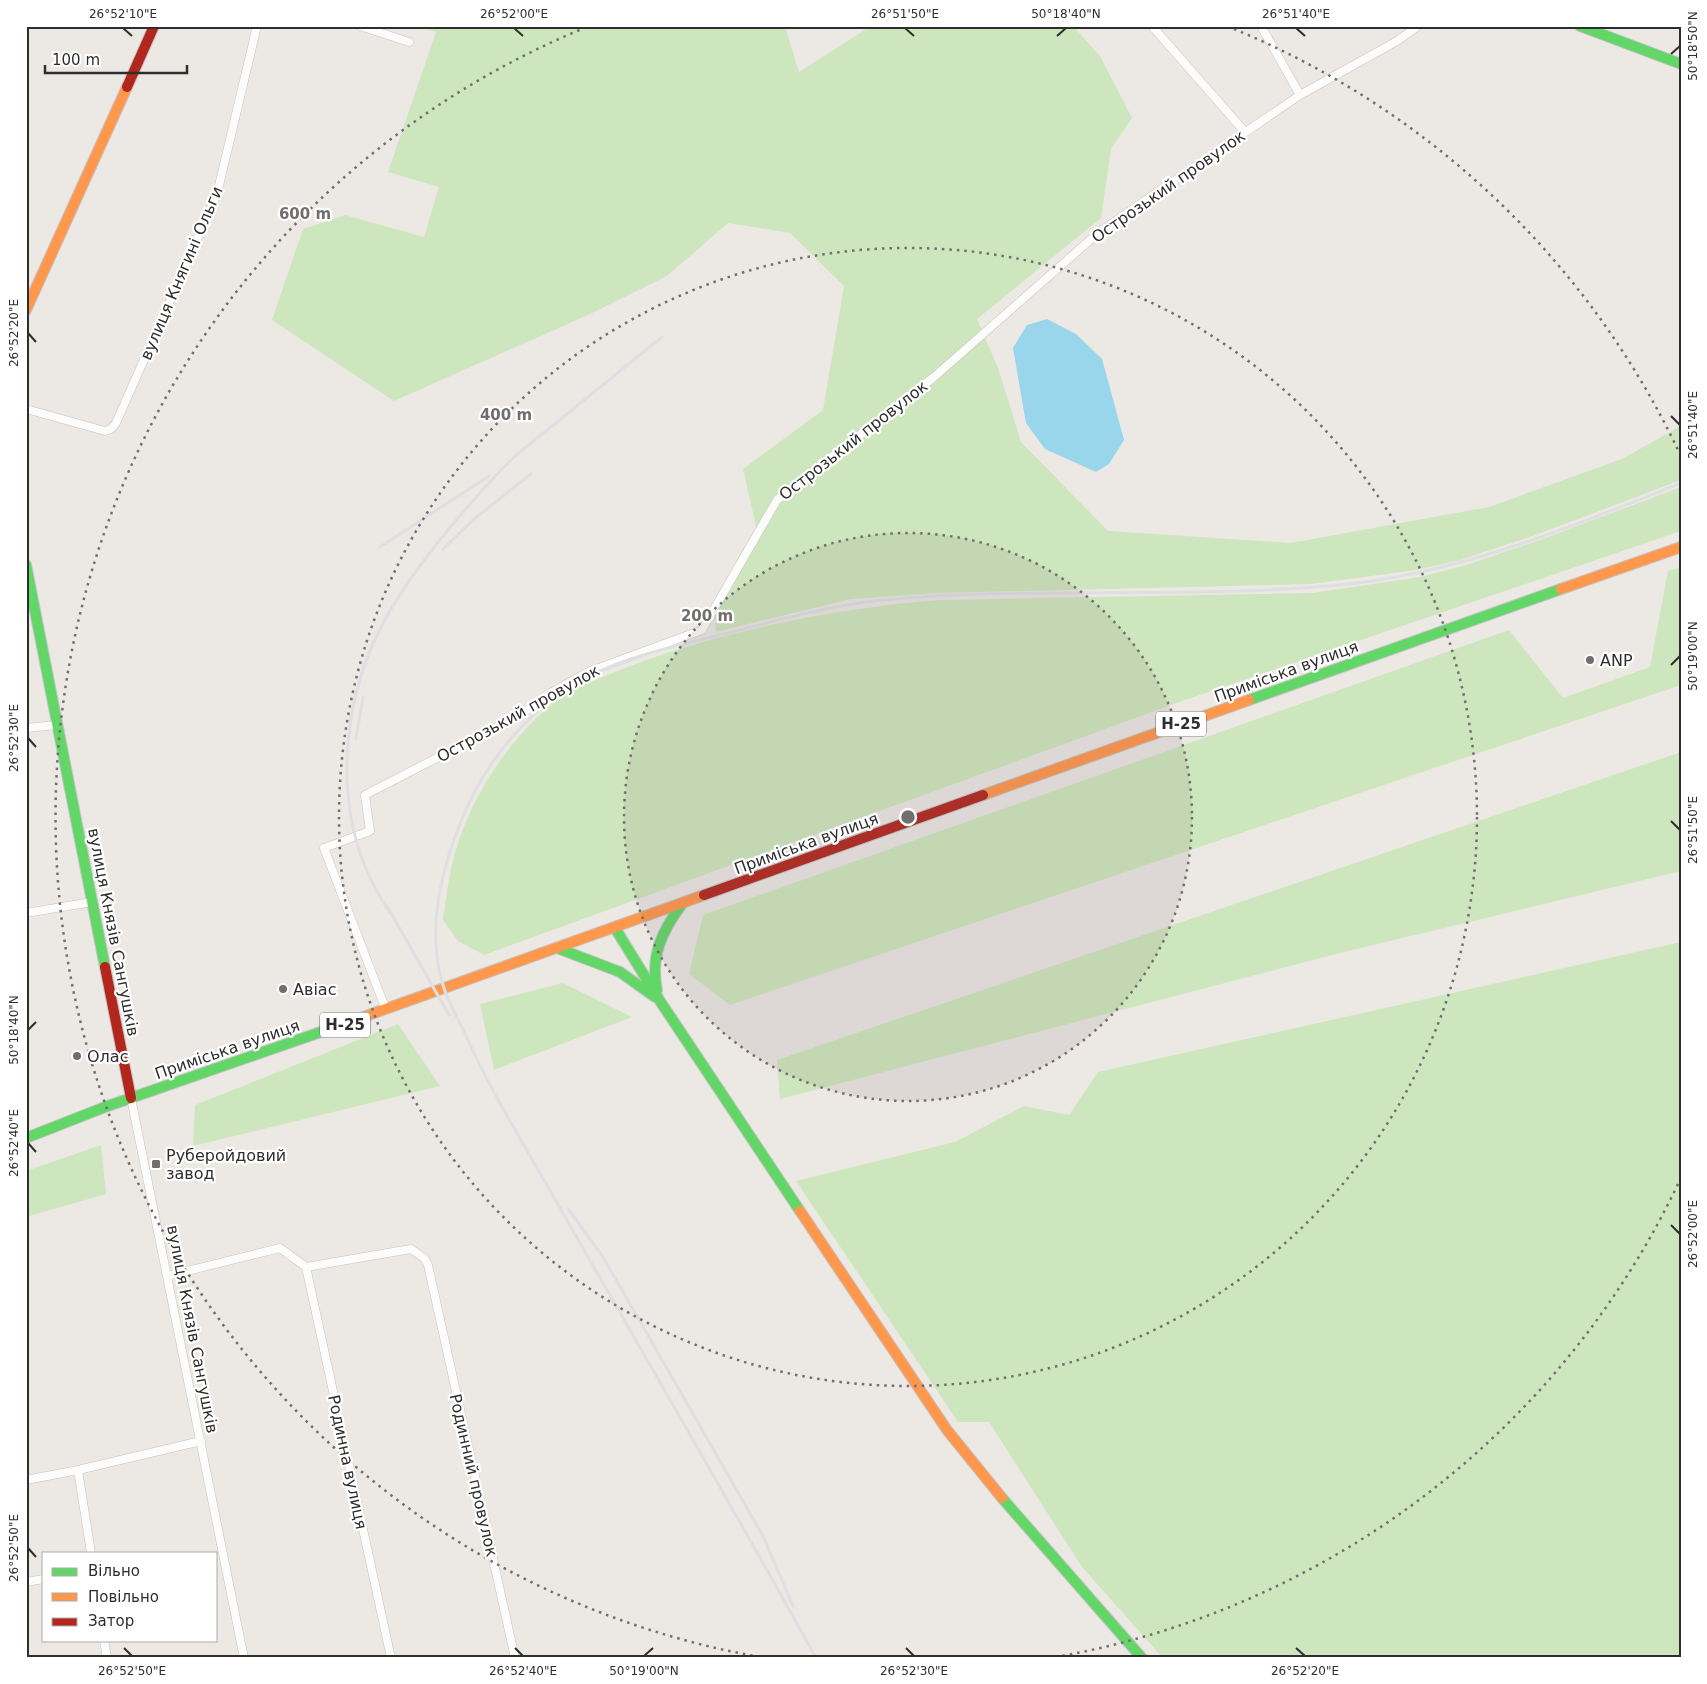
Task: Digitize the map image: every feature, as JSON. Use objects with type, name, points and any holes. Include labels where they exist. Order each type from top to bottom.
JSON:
[{"type":"main road","points":[[26,310],[154,26]]},
{"type":"main road","points":[[1580,26],[1681,64]]},
{"type":"main road","name":"Приміська вулиця","points":[[26,1138],[131,1098],[386,1010],[1516,604],[1681,547]]},
{"type":"main road","name":"вулиця Князів Сангушків","points":[[26,566],[131,1098]]},
{"type":"main road","points":[[660,1001],[654,979],[653,963],[656,945],[668,922],[682,904]]},
{"type":"main road","points":[[615,928],[660,1001],[947,1430],[981,1474],[1142,1658]]},
{"type":"main road","points":[[557,948],[620,972],[660,1001]]},
{"type":"street","name":"вулиця Княгині Ольги","points":[[26,409],[105,431],[111,429],[116,423],[217,194],[257,26]]},
{"type":"street","points":[[362,26],[409,42]]},
{"type":"street","points":[[1152,26],[1245,132]]},
{"type":"street","points":[[1261,26],[1300,95]]},
{"type":"street","name":"Острозький провулок","points":[[386,1010],[324,848],[370,831],[365,795],[522,714],[547,695],[588,672],[702,630],[776,500],[934,377],[1098,233],[1300,95],[1397,41],[1418,26]]},
{"type":"street","points":[[26,728],[57,725]]},
{"type":"street","points":[[26,913],[92,902]]},
{"type":"street","name":"вулиця Князів Сангушків","points":[[131,1098],[244,1658]]},
{"type":"street","points":[[167,1276],[280,1248],[306,1267]]},
{"type":"street","name":"Родинний провулок","points":[[306,1267],[411,1249],[424,1258],[428,1265],[516,1658]]},
{"type":"street","name":"Родинна вулиця","points":[[306,1267],[390,1658]]},
{"type":"street","points":[[26,1480],[78,1470],[201,1441]]},
{"type":"street","points":[[78,1470],[91,1552]]},
{"type":"street","points":[[26,1582],[42,1578]]},
{"type":"street","points":[[104,1642],[107,1658]]},
{"type":"green space","points":[[417,26],[785,26],[799,72],[871,26],[1073,26],[1100,56],[1132,118],[1111,149],[1101,218],[977,319],[998,368],[1021,442],[1108,531],[1291,543],[1489,507],[1622,459],[1681,426],[1681,480],[1533,536],[1460,560],[1416,570],[1311,584],[940,593],[851,599],[716,632],[715,611],[759,539],[743,469],[823,410],[844,286],[790,233],[728,223],[667,276],[588,315],[394,401],[272,320],[303,229],[345,215],[424,237],[439,187],[388,172],[436,32]]},
{"type":"green space","points":[[1681,487],[1681,531],[1182,701],[484,955],[458,941],[443,920],[451,870],[462,831],[484,786],[512,744],[529,725],[565,694],[648,659],[688,646],[772,625],[815,616],[899,604],[940,600],[1313,593],[1420,577],[1463,566],[1537,541]]},
{"type":"green space","points":[[1681,567],[1681,685],[730,1005],[689,974],[703,915],[1509,630],[1563,698],[1650,667],[1668,571]]},
{"type":"green space","points":[[1681,752],[1681,871],[1336,954],[780,1099],[777,1060]]},
{"type":"green space","points":[[1681,942],[1681,1658],[1163,1658],[1082,1567],[989,1422],[958,1422],[796,1181],[955,1142],[1024,1106],[1069,1115],[1098,1072]]},
{"type":"green space","points":[[563,983],[632,1017],[494,1070],[480,1004]]},
{"type":"green space","points":[[398,1024],[440,1086],[193,1146],[195,1105]]},
{"type":"green space","points":[[101,1145],[106,1194],[26,1217],[26,1171]]},
{"type":"water","points":[[1047,319],[1076,334],[1102,359],[1124,440],[1109,464],[1096,472],[1045,449],[1026,423],[1013,348],[1027,325]]},
{"type":"railway","points":[[390,913],[366,869],[356,841],[347,783],[350,723],[356,693],[376,637],[401,593],[432,550],[466,508],[500,471],[515,456],[662,337]]},
{"type":"railway","points":[[443,549],[474,519],[531,474]]},
{"type":"railway","points":[[380,547],[489,476]]},
{"type":"railway","points":[[816,1658],[501,1104],[477,1059],[445,991],[438,964],[436,943],[438,900],[442,879],[454,838],[470,801],[501,750],[528,720],[558,695],[575,684],[613,665],[654,652],[799,615],[840,606],[882,600],[941,596],[1238,591],[1357,583],[1441,567],[1522,544],[1681,483]]},
{"type":"railway","points":[[356,739],[363,697]]},
{"type":"railway","points":[[387,906],[449,1015]]},
{"type":"railway","points":[[568,1209],[601,1254],[763,1536],[793,1606]]},
{"type":"traffic: fast","points":[[1580,26],[1681,64]]},
{"type":"traffic: fast","points":[[26,565],[105,967]]},
{"type":"traffic: fast","points":[[1249,700],[1561,589]]},
{"type":"traffic: fast","points":[[657,990],[655,966],[659,944],[663,934],[682,904]]},
{"type":"traffic: fast","points":[[615,928],[660,1001],[800,1211]]},
{"type":"traffic: fast","points":[[557,948],[620,972],[655,997]]},
{"type":"traffic: fast","points":[[26,1138],[105,1107],[338,1026]]},
{"type":"traffic: fast","points":[[1002,1498],[1142,1658]]},
{"type":"traffic: slow","points":[[26,310],[127,87]]},
{"type":"traffic: slow","points":[[1561,589],[1681,547]]},
{"type":"traffic: slow","points":[[983,795],[1249,700]]},
{"type":"traffic: slow","points":[[338,1026],[704,895]]},
{"type":"traffic: slow","points":[[800,1211],[947,1430],[1002,1498]]},
{"type":"traffic: jam","points":[[127,87],[154,26]]},
{"type":"traffic: jam","points":[[704,895],[983,795]]},
{"type":"traffic: jam","points":[[105,967],[131,1098]]},
{"type":"place","name":"ANP","points":[[1590,660]]},
{"type":"place","name":"Авіас","points":[[283,989]]},
{"type":"place","name":"Олас","points":[[77,1056]]},
{"type":"place","name":"Руберойдовий завод","points":[[156,1164]]}]
